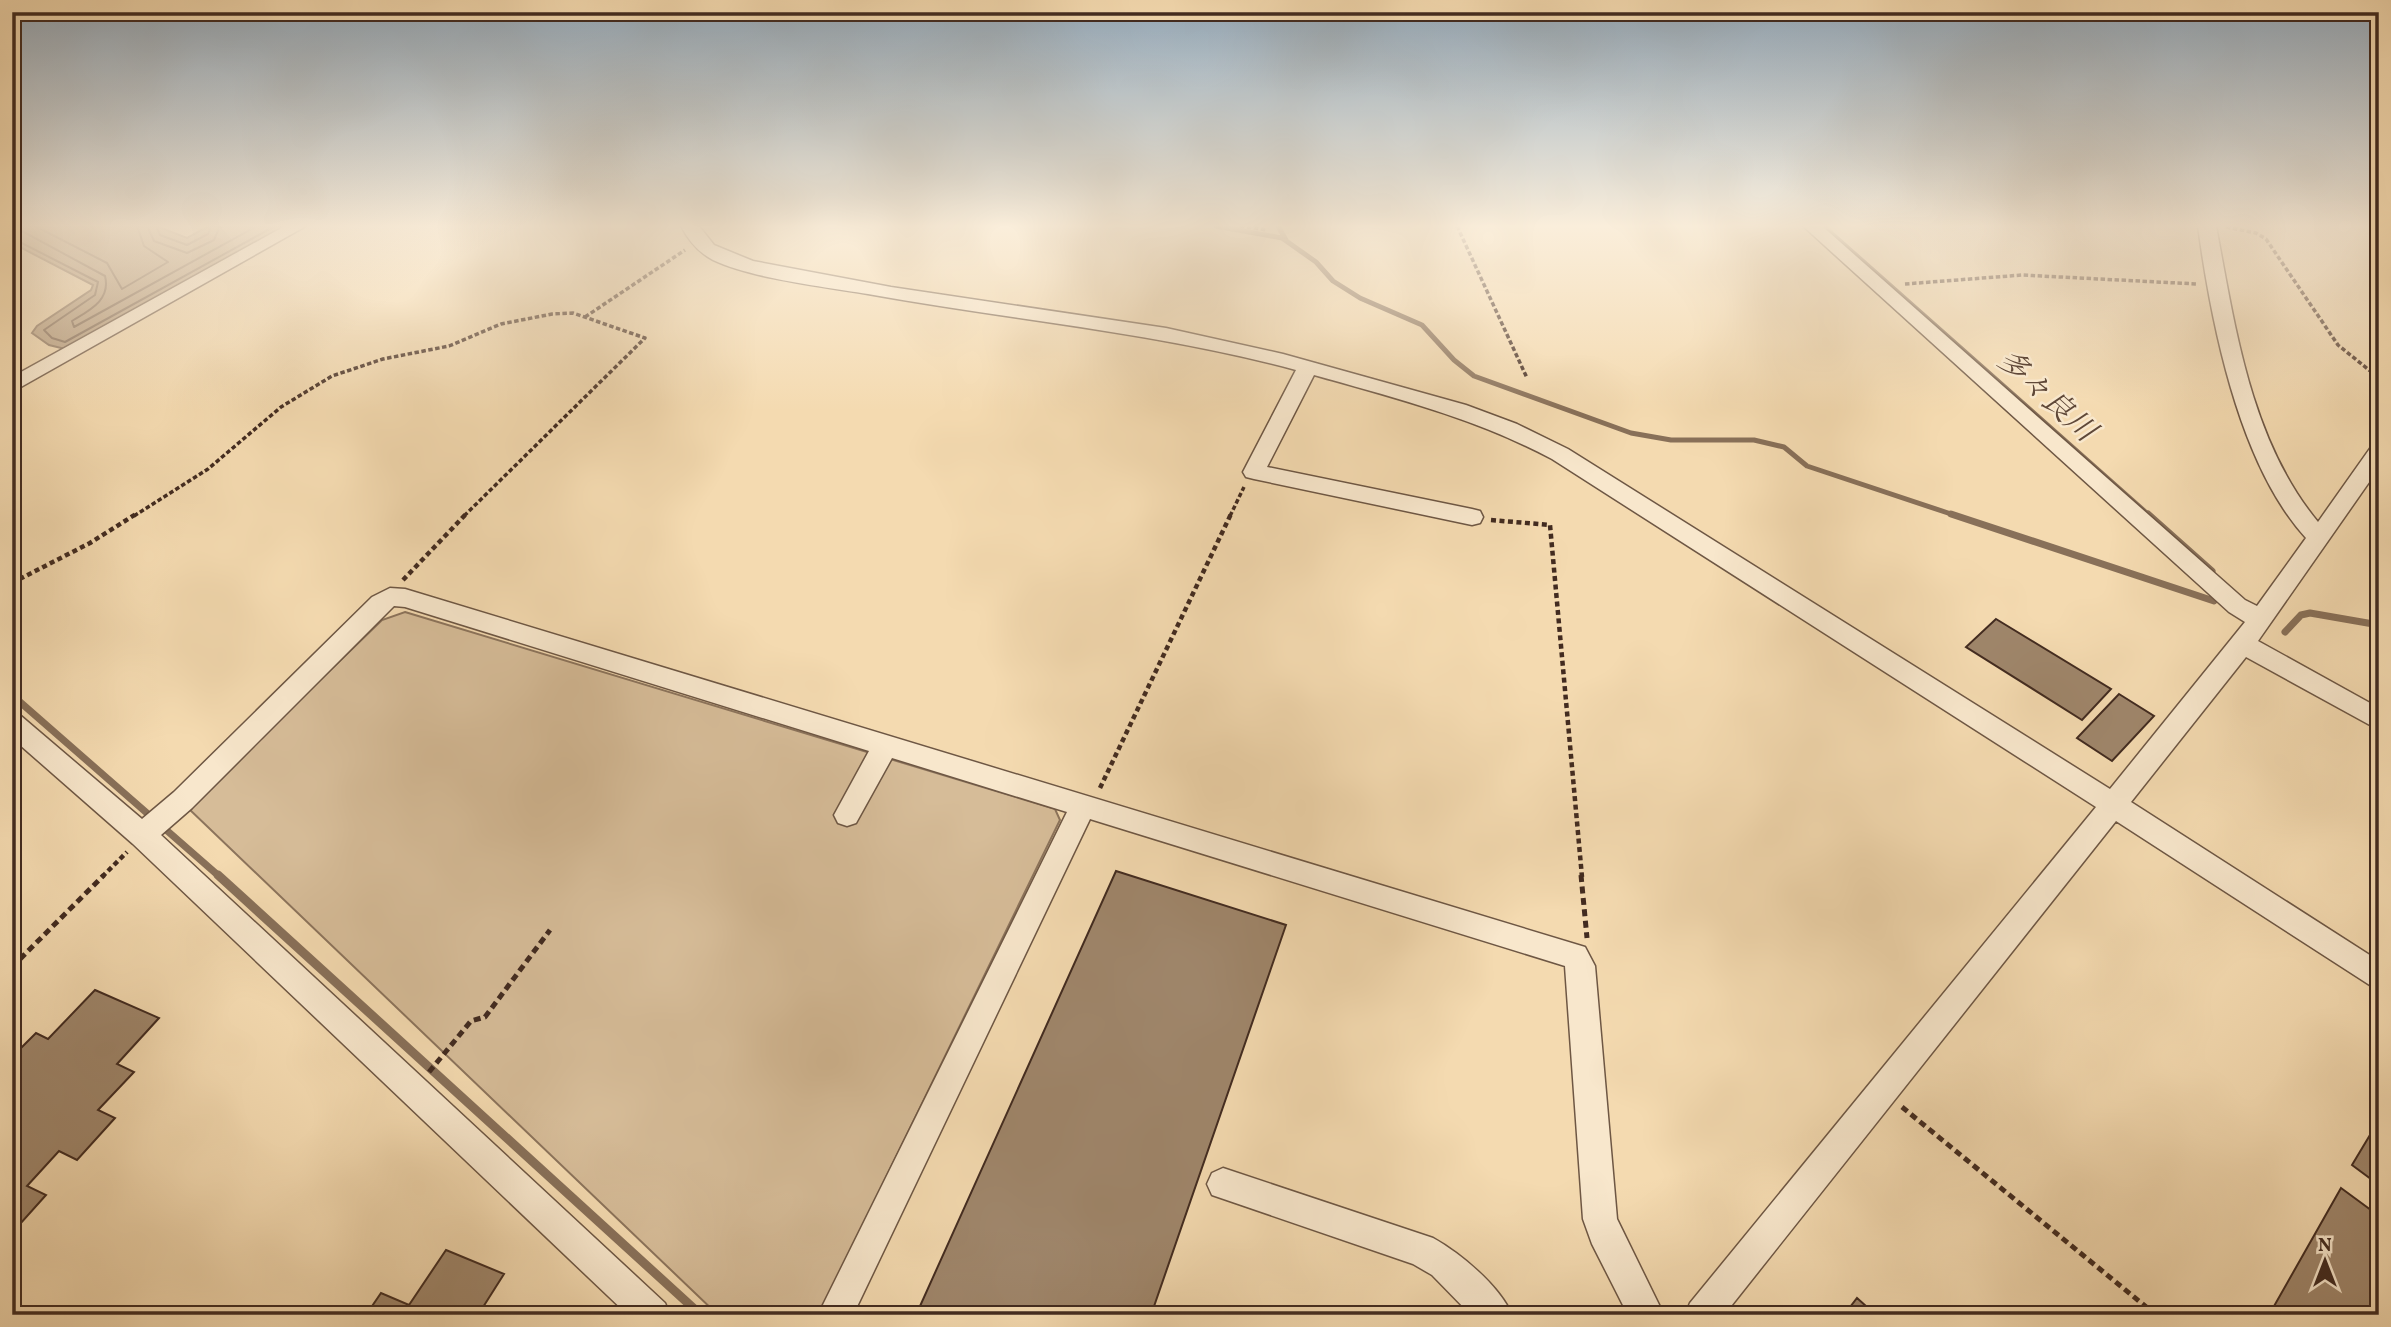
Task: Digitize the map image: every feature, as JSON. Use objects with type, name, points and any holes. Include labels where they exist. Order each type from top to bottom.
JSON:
[{"type":"street","points":[[12,386],[187,288]]},
{"type":"street","points":[[858,288],[1163,333],[1388,388],[1508,426],[2114,804],[2379,977]]},
{"type":"street","points":[[1883,288],[2237,606],[2261,620]]},
{"type":"street","points":[[2215,288],[2231,361],[2255,430],[2294,508],[2317,535]]},
{"type":"street","points":[[1308,367],[1254,472],[1472,517]]},
{"type":"street","points":[[1702,1315],[1884,1093],[2243,644],[2317,535],[2379,452]]},
{"type":"street","points":[[152,826],[183,800],[380,603],[390,597],[405,598],[1575,956],[1600,1219],[1604,1233],[1647,1315]]},
{"type":"street","points":[[2243,644],[2379,720]]},
{"type":"street","points":[[12,723],[152,826],[653,1315]]},
{"type":"street","points":[[847,815],[886,744]]},
{"type":"street","points":[[835,1315],[1083,806]]},
{"type":"street","points":[[1223,1184],[1421,1250],[1444,1263],[1495,1315]]},
{"type":"path","points":[[584,317],[627,288]]},
{"type":"path","points":[[1486,288],[1527,378]]},
{"type":"path","points":[[2299,288],[2338,345],[2379,379]]},
{"type":"path","points":[[12,583],[90,544],[208,469],[229,454],[281,407],[332,376],[383,359],[449,346],[501,324],[552,314],[573,313],[645,338],[499,479],[399,584],[390,597]]},
{"type":"path","points":[[1083,806],[1096,796],[1247,481],[1254,472]]},
{"type":"path","points":[[1472,517],[1550,525],[1588,935],[1577,961]]},
{"type":"path","points":[[12,967],[152,826]]},
{"type":"path","points":[[424,1078],[471,1021],[485,1017],[550,930]]},
{"type":"path","points":[[1884,1093],[2156,1315]]},
{"type":"shaded area","points":[[405,612],[1055,809],[1060,820],[819,1315],[718,1315],[188,808],[382,620]]},
{"type":"water","points":[[176,288],[65,349],[49,345],[32,333],[37,326],[91,290]]},
{"type":"building","points":[[1996,619],[2111,689],[2082,720],[1966,647]]},
{"type":"building","points":[[2119,694],[2154,716],[2112,761],[2077,738]]},
{"type":"building","points":[[1116,871],[1286,925],[1151,1315],[916,1315]]},
{"type":"building","points":[[95,990],[159,1018],[117,1064],[134,1072],[98,1110],[115,1118],[77,1160],[59,1151],[27,1186],[46,1195],[12,1233],[12,1057],[36,1033],[48,1039]]},
{"type":"building","points":[[2376,1125],[2379,1126],[2379,1185],[2352,1165]]},
{"type":"building","points":[[2341,1188],[2379,1216],[2379,1315],[2269,1315]]},
{"type":"building","points":[[446,1250],[504,1274],[478,1315],[366,1315],[381,1293],[409,1305]]},
{"type":"building","points":[[1857,1298],[1876,1315],[1844,1315]]},
{"type":"waterway","points":[[1344,288],[1360,298],[1422,325],[1454,360],[1474,376],[1631,433],[1671,440],[1754,440],[1784,447],[1807,466],[1951,514]]},
{"type":"waterway","name":"多々良川","points":[[1893,288],[2150,516]]},
{"type":"waterway","points":[[1951,514],[2214,601]]},
{"type":"waterway","points":[[1951,514],[1957,516]]},
{"type":"waterway","name":"多々良川","points":[[2148,514],[2212,571]]},
{"type":"waterway","name":"多々良川","points":[[2285,632],[2301,615],[2310,613],[2379,625]]},
{"type":"waterway","points":[[12,695],[220,877]]},
{"type":"waterway","points":[[218,875],[701,1315]]}]
